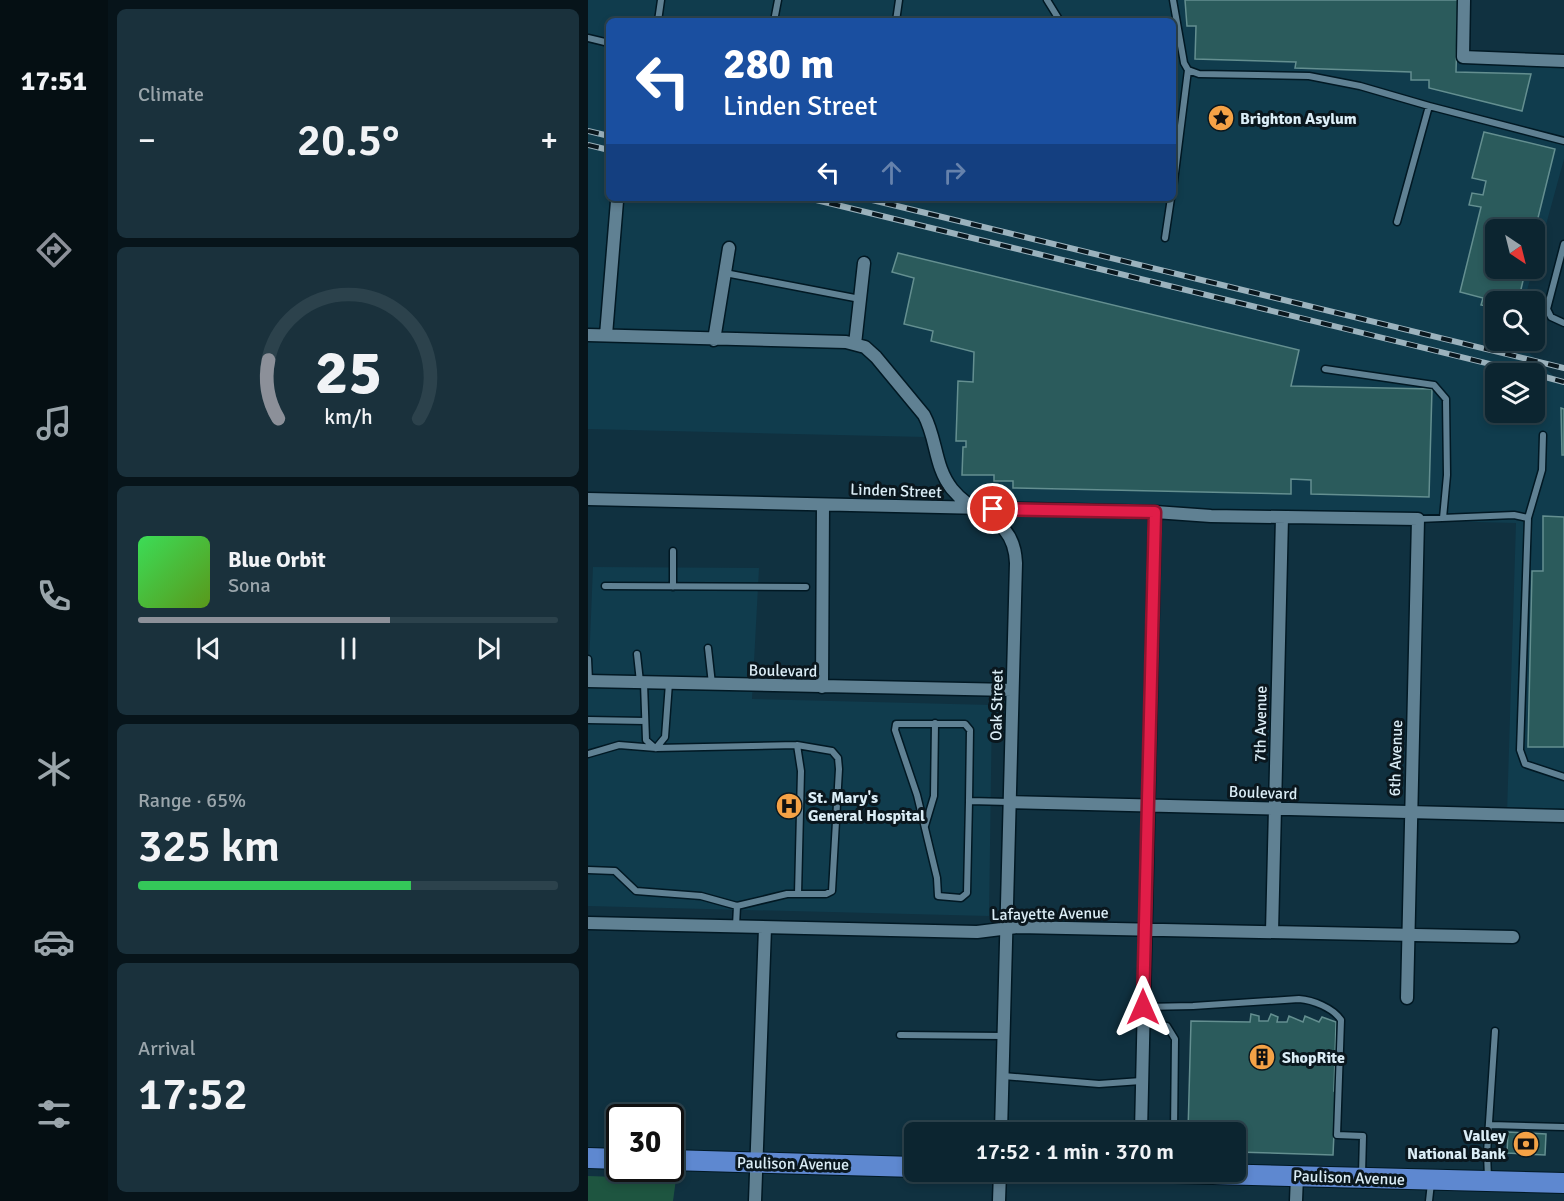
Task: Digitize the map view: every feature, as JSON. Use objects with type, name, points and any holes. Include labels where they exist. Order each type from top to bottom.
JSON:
[{"type":"main road","points":[[588,1158],[606,1159]]},
{"type":"main road","name":"Paulison Avenue","points":[[684,1160],[904,1167]]},
{"type":"main road","name":"Paulison Avenue","points":[[1246,1174],[1564,1183]]},
{"type":"street","points":[[1464,0],[1463,57],[1564,61]]},
{"type":"street","points":[[606,335],[617,201]]},
{"type":"street","points":[[714,340],[729,248]]},
{"type":"street","points":[[588,335],[855,344],[864,263]]},
{"type":"street","name":"Oak Street","points":[[855,344],[865,347],[876,357],[917,405],[930,426],[942,473],[953,490],[1010,534],[1015,547],[1001,1122]]},
{"type":"street","name":"Linden Street","points":[[588,499],[1418,519]]},
{"type":"street","points":[[822,687],[823,505]]},
{"type":"street","points":[[1141,1122],[1155,512]]},
{"type":"street","name":"7th Avenue","points":[[1272,932],[1282,517]]},
{"type":"street","name":"6th Avenue","points":[[1407,998],[1418,519]]},
{"type":"street","name":"Boulevard","points":[[589,681],[1012,690]]},
{"type":"street","name":"Boulevard","points":[[1010,802],[1564,816]]},
{"type":"street","name":"Lafayette Avenue","points":[[588,923],[977,932],[1006,928],[1144,929],[1513,937]]},
{"type":"street","points":[[755,1201],[765,928]]},
{"type":"street","points":[[1296,1201],[1297,1176]]},
{"type":"street","points":[[999,1201],[1000,1182]]},
{"type":"lane","points":[[658,18],[661,0]]},
{"type":"lane","points":[[775,18],[778,0]]},
{"type":"lane","points":[[896,18],[899,0]]},
{"type":"lane","points":[[1047,0],[1058,18]]},
{"type":"lane","points":[[1173,0],[1184,63],[1188,70],[1176,165]]},
{"type":"lane","points":[[588,38],[606,42]]},
{"type":"lane","points":[[1188,70],[1200,74],[1309,76],[1360,86],[1564,141]]},
{"type":"lane","points":[[1397,222],[1429,106]]},
{"type":"lane","points":[[1165,238],[1171,201]]},
{"type":"lane","points":[[1564,244],[1547,309],[1551,317],[1564,323]]},
{"type":"lane","points":[[725,273],[860,299]]},
{"type":"lane","points":[[1325,369],[1395,377],[1434,384],[1440,389],[1446,399],[1447,475],[1443,518]]},
{"type":"lane","points":[[1543,435],[1542,470],[1528,518],[1520,750],[1525,764],[1564,777]]},
{"type":"lane","points":[[1418,519],[1514,515],[1528,518]]},
{"type":"lane","points":[[673,587],[674,551]]},
{"type":"lane","points":[[605,585],[806,587]]},
{"type":"lane","points":[[708,648],[712,684]]},
{"type":"lane","points":[[638,654],[646,740],[656,748]]},
{"type":"lane","points":[[588,659],[589,681]]},
{"type":"lane","points":[[656,748],[665,737],[669,683]]},
{"type":"lane","points":[[588,720],[645,721]]},
{"type":"lane","points":[[924,827],[932,812],[934,796],[935,723]]},
{"type":"lane","points":[[935,723],[965,724],[969,730],[967,890],[964,897],[946,898],[936,894],[937,878],[895,730],[896,724],[935,723]]},
{"type":"lane","points":[[588,754],[619,745],[656,748],[797,746],[832,751],[837,758],[839,769],[832,891],[826,894],[770,897],[737,906],[701,896],[636,891],[615,871],[588,870]]},
{"type":"lane","points":[[797,746],[801,771],[798,894]]},
{"type":"lane","points":[[969,801],[1010,802]]},
{"type":"lane","points":[[736,927],[737,906]]},
{"type":"lane","points":[[1143,1007],[1299,999],[1309,1000],[1340,1017],[1338,1135],[1363,1137],[1361,1178]]},
{"type":"lane","points":[[1143,1024],[1167,1026],[1175,1039],[1174,1122]]},
{"type":"lane","points":[[1488,1181],[1495,1031]]},
{"type":"lane","points":[[900,1035],[1004,1036]]},
{"type":"lane","points":[[1003,1076],[1099,1084],[1141,1081]]},
{"type":"lane","points":[[1490,1125],[1564,1127]]},
{"type":"lane","points":[[1429,1201],[1432,1180]]},
{"type":"shaded area","points":[[588,0],[1462,0],[1461,57],[1564,60],[1564,159],[1545,228],[1545,219],[1485,219],[1485,279],[1530,279],[1527,291],[1485,291],[1485,351],[1527,351],[1540,363],[1485,363],[1485,423],[1545,423],[1545,368],[1564,386],[1564,816],[1507,814],[1516,523],[969,509],[925,437],[588,429]]},
{"type":"shaded area","name":"St. Mary's General Hospital","points":[[593,567],[759,568],[752,699],[992,705],[989,916],[588,906],[588,690]]},
{"type":"green space","points":[[588,1176],[606,1177],[606,1182],[676,1182],[673,1201],[588,1201]]},
{"type":"building","points":[[1185,0],[1458,0],[1456,72],[1531,74],[1522,111],[1429,88],[1429,80],[1411,80],[1411,72],[1295,68],[1296,62],[1195,59],[1196,26],[1187,26]]},
{"type":"building","points":[[1484,132],[1555,149],[1538,219],[1485,219],[1485,279],[1523,279],[1521,291],[1485,291],[1485,306],[1481,305],[1483,298],[1460,292],[1481,207],[1469,205],[1472,193],[1483,195],[1486,181],[1472,178]]},
{"type":"building","points":[[898,253],[1299,350],[1291,386],[1432,389],[1429,497],[1311,494],[1311,480],[1291,479],[1291,494],[1013,488],[1013,481],[994,481],[994,475],[962,475],[963,447],[966,447],[966,441],[956,441],[958,381],[973,382],[974,352],[931,341],[933,331],[904,324],[914,278],[892,272]]},
{"type":"building","points":[[1561,408],[1564,409],[1564,455],[1562,455]]},
{"type":"building","points":[[1543,516],[1564,517],[1564,747],[1528,747],[1532,571],[1543,571]]},
{"type":"building","name":"ShopRite","points":[[1251,1014],[1259,1016],[1259,1021],[1268,1021],[1271,1014],[1278,1017],[1277,1022],[1287,1022],[1289,1016],[1303,1022],[1305,1016],[1319,1022],[1322,1017],[1336,1022],[1334,1091],[1341,1091],[1340,1133],[1334,1133],[1333,1155],[1246,1152],[1246,1122],[1188,1122],[1191,1021],[1250,1022]]},
{"type":"building","name":"Valley National Bank","points":[[1508,1132],[1546,1134],[1545,1155],[1507,1153]]},
{"type":"railway","points":[[588,131],[606,135]]},
{"type":"railway","points":[[588,145],[606,149]]},
{"type":"railway","points":[[820,201],[1486,363]]},
{"type":"railway","points":[[876,201],[1564,368]]},
{"type":"railway","points":[[1545,377],[1564,382]]},
{"type":"place","name":"Brighton Asylum","points":[[1221,118]]},
{"type":"place","name":"St. Mary's General Hospital","points":[[789,806]]},
{"type":"place","name":"ShopRite","points":[[1262,1057]]},
{"type":"place","name":"Valley National Bank","points":[[1526,1144]]},
{"type":"route","points":[[993,509],[1155,512],[1143,1007]]}]
